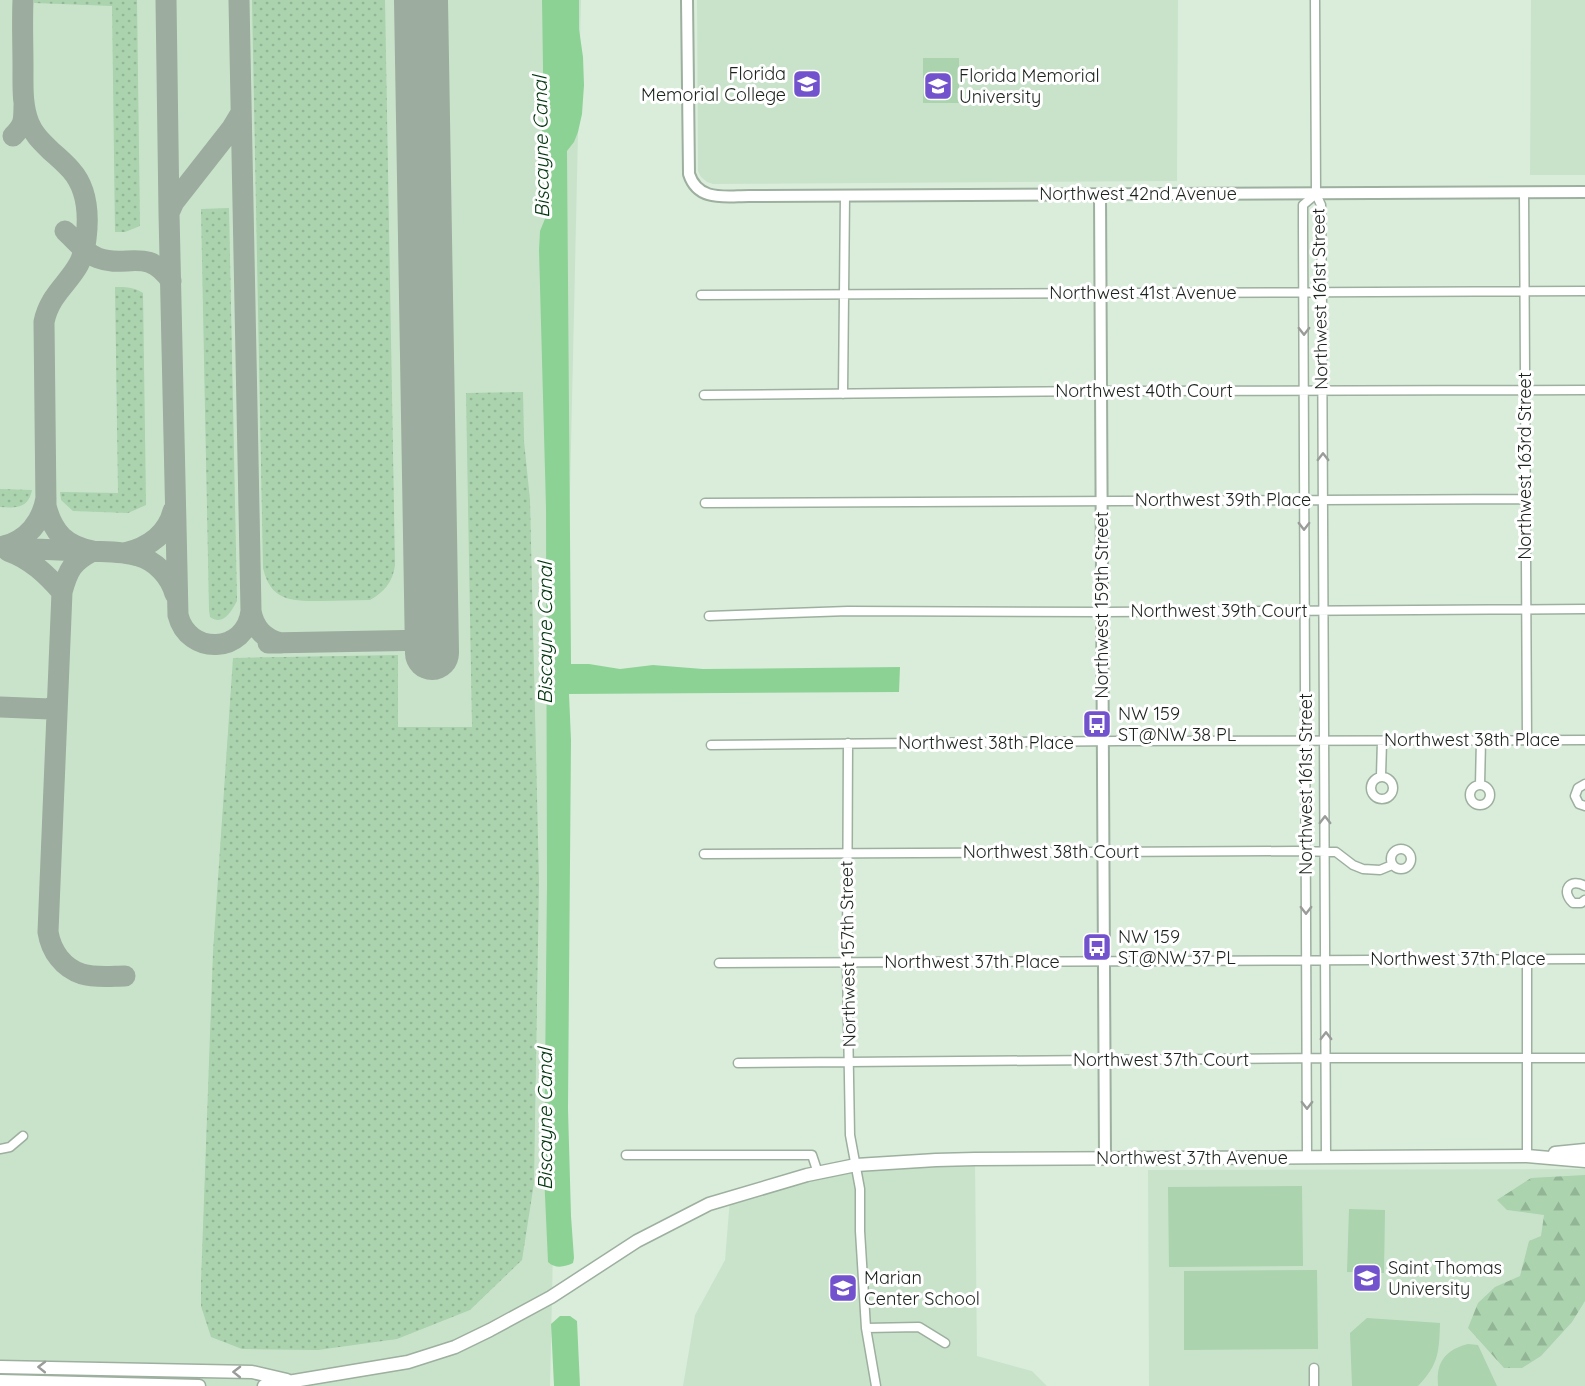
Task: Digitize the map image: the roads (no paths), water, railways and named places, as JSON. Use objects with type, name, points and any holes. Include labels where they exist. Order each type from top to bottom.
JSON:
[{"type":"main road","name":"Northwest 37th Avenue","points":[[1527,1156],[1585,1150]]},
{"type":"main road","name":"Northwest 37th Avenue","points":[[264,1386],[294,1384],[408,1362],[455,1347],[551,1297],[637,1241],[710,1204],[764,1187],[856,1165],[936,1160],[1326,1157],[1527,1156],[1585,1161]]},
{"type":"main road","points":[[0,1366],[252,1372],[294,1384]]},
{"type":"main road","points":[[0,1381],[199,1386]]},
{"type":"street","name":"Northwest 42nd Avenue","points":[[687,0],[689,174],[695,186],[704,193],[715,196],[1585,192]]},
{"type":"street","points":[[1315,0],[1316,194]]},
{"type":"street","name":"Northwest 163rd Street","points":[[1524,193],[1527,740]]},
{"type":"street","name":"Northwest 159th Street","points":[[1100,194],[1105,1159]]},
{"type":"street","name":"Northwest 161st Street","points":[[1307,1158],[1303,205],[1316,194],[1321,205],[1322,292],[1326,1157]]},
{"type":"street","points":[[843,394],[845,195]]},
{"type":"street","name":"Northwest 41st Avenue","points":[[701,295],[1585,291]]},
{"type":"street","name":"Northwest 40th Court","points":[[704,395],[1585,390]]},
{"type":"street","name":"Northwest 39th Place","points":[[705,503],[1525,499]]},
{"type":"street","name":"Northwest 39th Court","points":[[709,616],[848,611],[1585,609]]},
{"type":"street","points":[[1480,785],[1481,740]]},
{"type":"street","name":"Northwest 38th Place","points":[[711,745],[1585,740]]},
{"type":"street","points":[[1382,741],[1382,776]]},
{"type":"street","name":"Northwest 157th Street","points":[[848,743],[847,963],[850,1135],[860,1190],[866,1328],[876,1386]]},
{"type":"street","points":[[1585,784],[1578,788],[1575,796],[1579,804],[1585,807]]},
{"type":"street","name":"Northwest 38th Court","points":[[704,854],[1306,851],[1336,852],[1353,866],[1363,869],[1380,870],[1392,865]]},
{"type":"street","points":[[1585,886],[1578,882],[1574,883],[1567,892],[1569,900],[1573,903],[1585,901]]},
{"type":"street","points":[[1527,959],[1527,1156]]},
{"type":"street","name":"Northwest 37th Place","points":[[719,963],[1585,959]]},
{"type":"street","name":"Northwest 37th Court","points":[[738,1063],[1585,1058]]},
{"type":"street","points":[[0,1149],[10,1147],[23,1136]]},
{"type":"street","points":[[626,1155],[812,1155],[818,1173]]},
{"type":"street","points":[[866,1328],[919,1328],[945,1343]]},
{"type":"street","points":[[74,1368],[75,1384]]},
{"type":"street","points":[[1314,1368],[1314,1386]]},
{"type":"water","name":"Biscayne Canal","points":[[542,0],[579,0],[579,29],[583,57],[582,114],[574,142],[567,151],[571,664],[589,664],[620,669],[653,665],[703,669],[900,667],[899,692],[569,694],[571,740],[568,1109],[574,1258],[573,1263],[560,1267],[548,1262],[544,1174],[547,883],[546,508],[539,250],[540,231],[551,204],[551,186],[542,134]]},
{"type":"water","points":[[560,1316],[570,1316],[577,1321],[580,1386],[554,1386],[551,1324]]},
{"type":"place","name":"Florida Memorial College","points":[[807,84]]},
{"type":"place","name":"Florida Memorial University","points":[[938,86]]},
{"type":"place","name":"NW 159 ST@NW 38 PL","points":[[1097,724]]},
{"type":"place","name":"NW 159 ST@NW 37 PL","points":[[1097,947]]},
{"type":"place","name":"Saint Thomas University","points":[[1367,1278]]},
{"type":"place","name":"Marian Center School","points":[[843,1288]]}]
